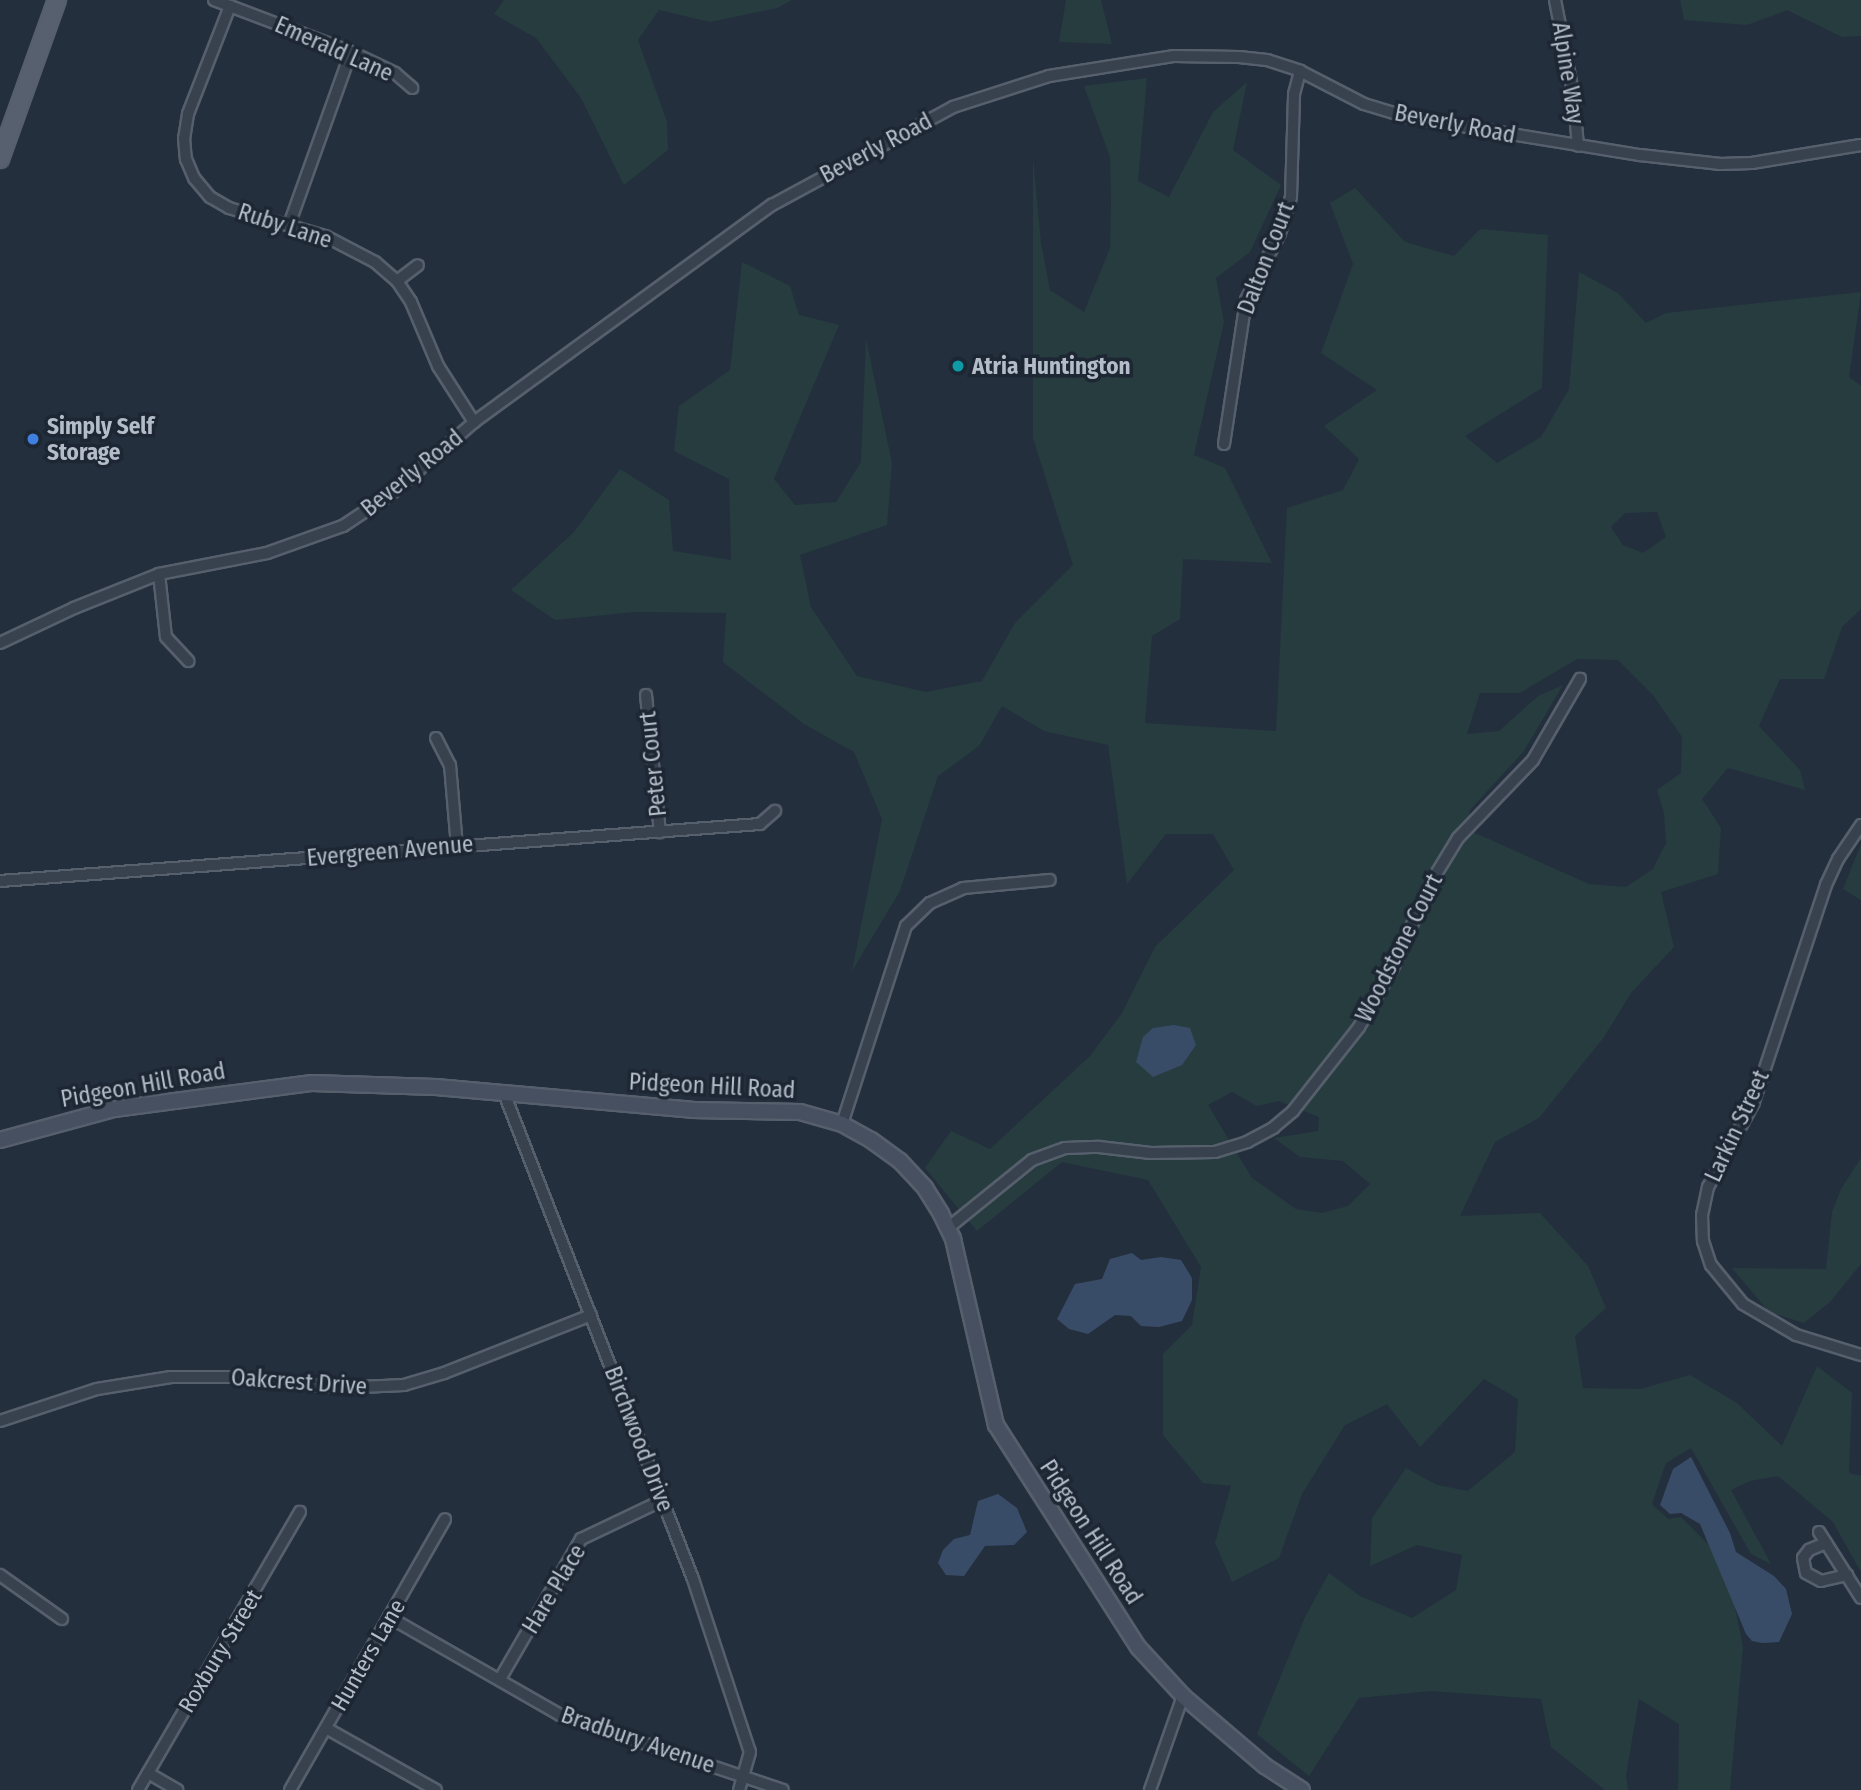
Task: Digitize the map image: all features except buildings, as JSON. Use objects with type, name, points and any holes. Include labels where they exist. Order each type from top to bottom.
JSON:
[{"type":"main road","points":[[0,159],[57,0]]},
{"type":"street","name":"Emerald Lane","points":[[214,0],[351,52],[395,73],[412,88]]},
{"type":"street","name":"Alpine Way","points":[[1555,0],[1573,92],[1578,146]]},
{"type":"street","name":"Ruby Lane","points":[[230,6],[188,114],[184,138],[186,159],[194,178],[210,197],[229,208],[289,225],[351,248],[375,262],[397,281],[420,320],[443,375],[474,422]]},
{"type":"street","points":[[289,225],[351,52]]},
{"type":"street","name":"Beverly Road","points":[[0,643],[74,608],[159,574],[276,551],[343,526],[391,494],[474,422],[772,205],[953,107],[1049,76],[1174,56],[1267,60],[1300,71],[1364,104],[1407,117],[1578,146],[1720,164],[1752,163],[1861,145]]},
{"type":"street","name":"Dalton Court","points":[[1224,444],[1245,300],[1287,216],[1291,197],[1294,94],[1300,71]]},
{"type":"street","points":[[397,281],[418,265]]},
{"type":"street","points":[[159,574],[166,637],[188,660]]},
{"type":"street","name":"Woodstone Court","points":[[948,1228],[1032,1160],[1054,1152],[1099,1147],[1151,1153],[1215,1152],[1264,1133],[1293,1111],[1359,1027],[1393,968],[1430,884],[1458,838],[1533,760],[1580,679]]},
{"type":"street","name":"Peter Court","points":[[646,695],[660,832]]},
{"type":"street","points":[[436,738],[450,765],[457,846]]},
{"type":"street","name":"Evergreen Avenue","points":[[0,881],[760,824],[775,811]]},
{"type":"street","name":"Larkin Street","points":[[1861,825],[1838,859],[1826,885],[1754,1102],[1708,1187],[1702,1215],[1703,1241],[1711,1265],[1743,1304],[1796,1335],[1861,1355]]},
{"type":"street","points":[[842,1124],[896,949],[906,926],[930,903],[963,888],[1050,880]]},
{"type":"street","name":"Pidgeon Hill Road","points":[[0,1140],[114,1109],[312,1083],[504,1093],[692,1110],[800,1112],[842,1124],[872,1140],[900,1161],[925,1188],[948,1228],[996,1426],[1138,1647],[1183,1696],[1265,1766],[1302,1790]]},
{"type":"street","name":"Birchwood Drive","points":[[504,1093],[663,1500],[750,1752],[739,1790]]},
{"type":"street","name":"Oakcrest Drive","points":[[0,1421],[97,1389],[171,1377],[239,1377],[339,1388],[404,1385],[435,1376],[591,1315]]},
{"type":"street","name":"Hare Place","points":[[500,1679],[580,1539],[663,1500]]},
{"type":"street","name":"Roxbury Street","points":[[138,1790],[300,1512]]},
{"type":"street","name":"Hunters Lane","points":[[290,1790],[445,1519]]},
{"type":"street","points":[[1819,1532],[1861,1598]]},
{"type":"street","points":[[1826,1543],[1809,1550],[1803,1558],[1806,1573],[1821,1581],[1846,1575]]},
{"type":"street","points":[[0,1575],[62,1619]]},
{"type":"street","name":"Bradbury Avenue","points":[[389,1617],[560,1715],[783,1790]]},
{"type":"street","points":[[1150,1790],[1183,1696]]},
{"type":"street","points":[[326,1728],[436,1790]]},
{"type":"street","points":[[148,1773],[178,1790]]},
{"type":"green space","points":[[504,0],[792,0],[777,8],[710,22],[659,10],[638,40],[667,122],[668,150],[624,185],[581,98],[536,38],[494,14]]},
{"type":"green space","points":[[1066,0],[1101,0],[1112,44],[1059,42]]},
{"type":"green space","points":[[1680,0],[1861,0],[1861,36],[1842,37],[1787,10],[1747,25],[1684,20]]},
{"type":"green space","points":[[1147,78],[1138,181],[1169,197],[1213,112],[1247,82],[1233,150],[1281,185],[1250,252],[1216,278],[1224,322],[1194,455],[1225,468],[1272,563],[1183,559],[1180,619],[1152,636],[1145,723],[1276,731],[1287,508],[1343,490],[1359,459],[1324,426],[1377,390],[1321,353],[1353,264],[1330,203],[1355,188],[1405,242],[1454,256],[1480,229],[1548,235],[1542,388],[1465,436],[1497,463],[1541,437],[1569,389],[1579,272],[1618,293],[1646,323],[1666,313],[1861,292],[1849,377],[1861,386],[1861,609],[1842,627],[1824,679],[1780,679],[1759,726],[1800,770],[1805,790],[1728,768],[1702,799],[1721,828],[1718,874],[1661,892],[1674,947],[1631,993],[1604,1037],[1539,1118],[1495,1142],[1460,1216],[1540,1213],[1588,1266],[1606,1308],[1575,1336],[1583,1388],[1640,1389],[1690,1375],[1737,1403],[1782,1446],[1817,1366],[1852,1393],[1849,1473],[1861,1476],[1861,1572],[1833,1522],[1778,1476],[1750,1481],[1731,1490],[1771,1564],[1751,1554],[1691,1448],[1666,1463],[1652,1504],[1668,1519],[1681,1517],[1714,1550],[1735,1607],[1743,1647],[1730,1790],[1678,1790],[1679,1724],[1639,1699],[1626,1775],[1628,1790],[1605,1790],[1551,1747],[1541,1699],[1431,1691],[1359,1698],[1309,1776],[1257,1734],[1305,1617],[1329,1573],[1360,1596],[1412,1618],[1456,1590],[1462,1555],[1417,1545],[1370,1566],[1372,1518],[1406,1468],[1437,1485],[1468,1491],[1515,1452],[1518,1399],[1484,1379],[1420,1447],[1387,1404],[1345,1425],[1302,1494],[1279,1558],[1232,1582],[1215,1543],[1231,1486],[1203,1483],[1163,1435],[1163,1354],[1192,1325],[1201,1267],[1148,1180],[1062,1162],[977,1231],[925,1168],[951,1131],[990,1149],[1090,1056],[1122,1013],[1155,947],[1234,870],[1213,834],[1166,834],[1127,884],[1108,745],[1044,731],[1002,706],[979,746],[938,776],[900,891],[852,971],[882,819],[854,752],[804,724],[723,662],[726,613],[634,612],[555,620],[511,590],[574,532],[620,469],[669,500],[673,551],[731,560],[729,479],[674,451],[679,406],[730,370],[742,262],[790,286],[799,315],[839,325],[774,479],[795,505],[836,502],[861,462],[866,339],[892,463],[887,525],[800,555],[811,607],[857,676],[926,692],[982,681],[1015,623],[1073,565],[1033,438],[1033,157],[1041,243],[1050,290],[1084,312],[1110,248],[1111,202],[1110,157],[1084,86]],"holes":[[[1657,512],[1666,537],[1643,553],[1623,545],[1611,527],[1625,513]],[[1577,659],[1618,660],[1653,695],[1682,737],[1681,773],[1657,790],[1664,813],[1666,843],[1653,869],[1626,887],[1589,884],[1475,833],[1469,811],[1524,751],[1563,685],[1538,696],[1499,731],[1467,734],[1480,693],[1520,693]],[[1232,1092],[1257,1106],[1279,1101],[1319,1117],[1318,1131],[1274,1138],[1300,1157],[1343,1161],[1370,1184],[1348,1206],[1322,1213],[1296,1209],[1252,1178],[1208,1105]]]},
{"type":"green space","points":[[1861,844],[1861,900],[1843,889]]},
{"type":"green space","points":[[1861,1158],[1861,1264],[1830,1302],[1804,1323],[1769,1312],[1732,1268],[1826,1269],[1832,1212],[1841,1189]]},
{"type":"water","points":[[1174,1025],[1190,1028],[1196,1045],[1182,1065],[1153,1077],[1136,1062],[1143,1037],[1153,1028]]},
{"type":"water","points":[[1132,1253],[1141,1260],[1161,1257],[1181,1260],[1192,1278],[1192,1300],[1182,1321],[1159,1327],[1141,1326],[1131,1316],[1115,1315],[1088,1334],[1069,1329],[1057,1319],[1075,1284],[1102,1279],[1110,1259]]},
{"type":"water","points":[[1691,1457],[1730,1533],[1736,1552],[1774,1576],[1786,1589],[1792,1614],[1779,1642],[1752,1641],[1746,1634],[1700,1524],[1681,1513],[1670,1514],[1660,1505],[1673,1469]]},
{"type":"water","points":[[998,1494],[1017,1508],[1027,1532],[1014,1545],[985,1546],[964,1576],[946,1575],[938,1563],[943,1550],[954,1539],[970,1535],[978,1501]]},
{"type":"place","name":"Atria Huntington","points":[[958,366]]},
{"type":"place","name":"Simply Self Storage","points":[[33,439]]}]
